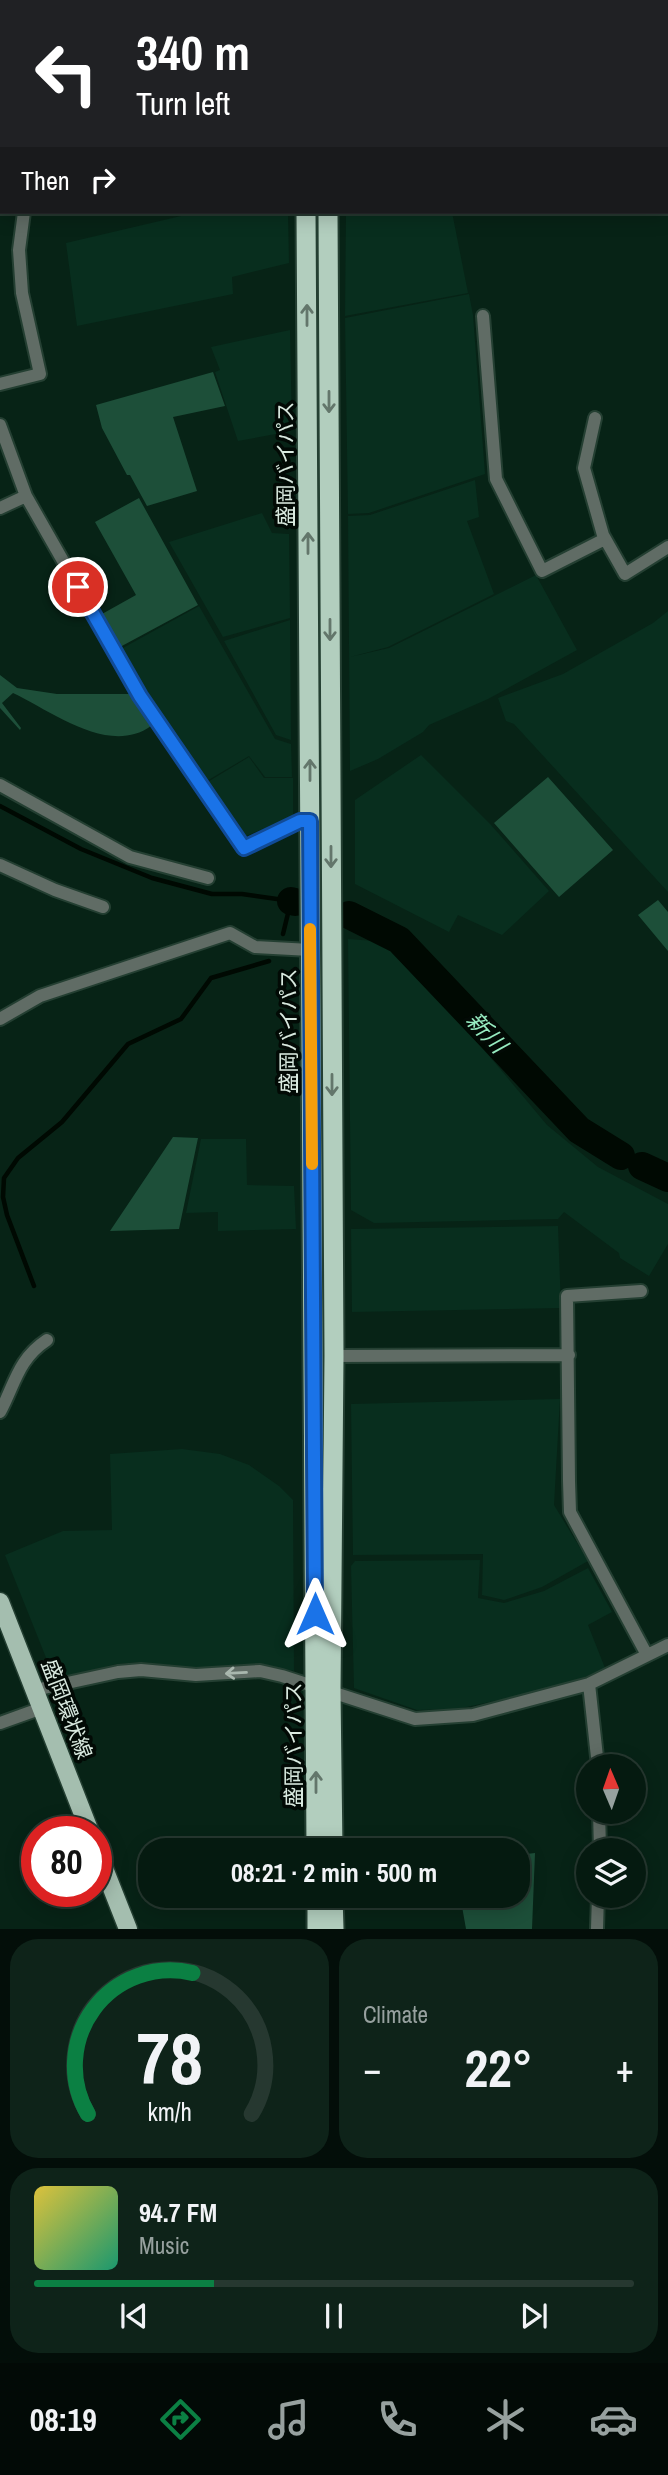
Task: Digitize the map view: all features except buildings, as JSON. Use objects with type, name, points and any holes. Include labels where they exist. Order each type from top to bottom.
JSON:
[{"type":"highway","name":"盛岡バイパス","points":[[306,214],[316,1838]]},
{"type":"highway","name":"盛岡バイパス","points":[[328,214],[334,1356],[317,1687],[332,1838]]},
{"type":"highway","points":[[317,1908],[317,1929]]},
{"type":"highway","points":[[333,1908],[334,1929]]},
{"type":"main road","name":"盛岡環状線","points":[[0,1602],[41,1689],[42,1707],[84,1816]]},
{"type":"main road","points":[[112,1888],[128,1929]]},
{"type":"street","points":[[0,384],[40,374],[22,293],[19,250],[24,214]]},
{"type":"street","points":[[483,316],[496,480],[542,571],[605,539]]},
{"type":"street","points":[[595,418],[584,468],[605,539],[625,574],[668,547]]},
{"type":"street","points":[[0,425],[26,496],[140,696],[244,848],[300,821],[310,821]]},
{"type":"street","points":[[0,508],[26,496]]},
{"type":"street","points":[[0,785],[130,857],[208,878]]},
{"type":"street","points":[[0,865],[55,890],[103,906]]},
{"type":"street","points":[[0,1019],[40,996],[230,933],[255,947],[310,950]]},
{"type":"street","points":[[641,1291],[567,1296],[570,1511],[647,1655]]},
{"type":"street","points":[[0,1412],[12,1381],[33,1349],[47,1340]]},
{"type":"street","points":[[334,1356],[569,1355]]},
{"type":"street","points":[[41,1689],[118,1672],[141,1670],[196,1675],[260,1671],[415,1718],[473,1715],[589,1684],[668,1645]]},
{"type":"street","points":[[589,1684],[597,1754]]},
{"type":"street","points":[[0,1723],[42,1707]]},
{"type":"street","points":[[597,1929],[598,1908]]},
{"type":"shaded area","points":[[189,214],[288,214],[289,263],[232,277],[233,294],[77,326],[66,243]]},
{"type":"shaded area","points":[[346,214],[452,214],[468,293],[345,316]]},
{"type":"shaded area","points":[[469,294],[473,315],[485,474],[369,513],[348,514],[345,318]]},
{"type":"shaded area","points":[[290,330],[292,431],[238,441],[215,372],[220,370],[211,347]]},
{"type":"shaded area","points":[[213,372],[225,406],[173,417],[197,491],[147,506],[102,428],[96,405]]},
{"type":"shaded area","points":[[475,480],[479,517],[467,521],[494,594],[388,647],[350,657],[389,648],[536,575],[577,650],[488,699],[429,725],[423,732],[378,759],[350,771],[348,516],[370,515]]},
{"type":"shaded area","points":[[139,498],[198,605],[120,647],[102,614],[136,595],[95,522]]},
{"type":"shaded area","points":[[262,513],[272,533],[289,534],[290,618],[223,637],[169,542]]},
{"type":"shaded area","points":[[199,606],[275,739],[291,744],[292,777],[265,777],[249,756],[205,782],[144,691],[121,649]]},
{"type":"shaded area","points":[[668,611],[668,892],[514,724],[506,721],[498,698],[563,674],[653,623]]},
{"type":"shaded area","points":[[290,620],[291,740],[276,735],[224,641]]},
{"type":"shaded area","points":[[0,675],[17,688],[57,694],[130,694],[151,726],[135,734],[99,734],[63,720],[13,693],[2,703],[20,730],[0,708]]},
{"type":"shaded area","points":[[421,755],[491,825],[549,891],[502,935],[458,915],[449,932],[355,884],[355,800]]},
{"type":"shaded area","points":[[249,757],[264,778],[293,778],[293,816],[244,837],[206,783]]},
{"type":"shaded area","points":[[548,777],[613,850],[559,897],[494,823]]},
{"type":"shaded area","points":[[658,900],[668,912],[668,951],[638,915]]},
{"type":"shaded area","points":[[348,939],[375,941],[395,948],[433,989],[547,1125],[598,1167],[668,1204],[668,1244],[649,1276],[620,1258],[619,1253],[564,1212],[558,1219],[374,1223],[351,1210]]},
{"type":"shaded area","points":[[173,1137],[198,1138],[179,1229],[110,1231]]},
{"type":"shaded area","points":[[201,1139],[246,1139],[247,1185],[294,1186],[296,1229],[218,1231],[218,1212],[186,1213]]},
{"type":"shaded area","points":[[558,1226],[561,1308],[352,1312],[351,1229]]},
{"type":"shaded area","points":[[560,1399],[554,1505],[588,1561],[542,1587],[504,1600],[482,1595],[483,1554],[353,1555],[351,1404]]},
{"type":"shaded area","points":[[182,1449],[220,1454],[249,1465],[279,1486],[293,1500],[294,1671],[260,1665],[196,1668],[142,1662],[116,1664],[62,1678],[53,1675],[5,1555],[63,1531],[112,1530],[110,1454]]},
{"type":"shaded area","points":[[480,1560],[478,1598],[504,1603],[544,1591],[588,1568],[612,1612],[588,1625],[605,1668],[585,1677],[527,1694],[457,1709],[417,1710],[354,1688],[351,1566],[355,1561]]},
{"type":"shaded area","points":[[535,1853],[532,1929],[466,1929],[462,1908],[530,1908],[530,1854]]},
{"type":"waterway","points":[[0,806],[81,849],[152,878],[212,894],[242,894],[291,901],[283,934]]},
{"type":"waterway","name":"新川","points":[[291,901],[295,902]]},
{"type":"waterway","name":"新川","points":[[349,915],[399,940],[579,1130],[621,1156]]},
{"type":"waterway","points":[[34,1286],[7,1215],[3,1197],[4,1178],[18,1158],[62,1122],[128,1044],[181,1019],[211,978],[269,961]]},
{"type":"waterway","name":"新川","points":[[642,1166],[668,1178]]},
{"type":"slow traffic","points":[[310,929],[312,1164]]},
{"type":"route","points":[[78,587],[140,696],[244,848],[300,821],[310,821],[315,1614]]}]
